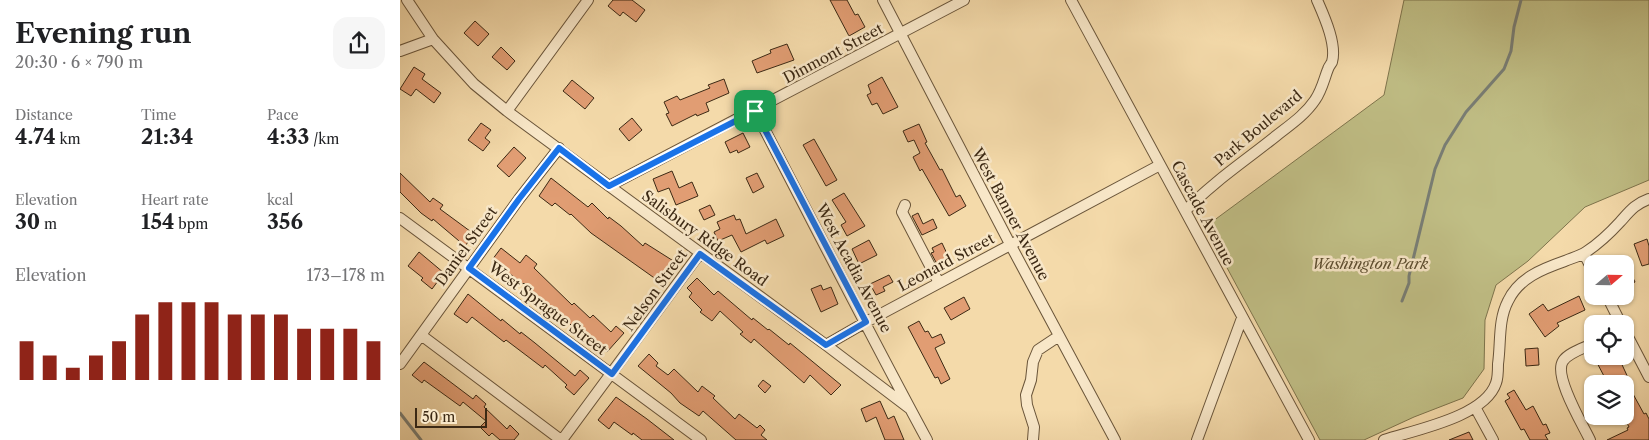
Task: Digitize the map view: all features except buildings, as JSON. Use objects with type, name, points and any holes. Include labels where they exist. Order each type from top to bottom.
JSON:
[{"type":"street","name":"Salisbury Ridge Road","points":[[407,0],[433,39],[474,84],[507,111],[909,408]]},
{"type":"street","points":[[507,111],[588,0]]},
{"type":"street","name":"West Banner Avenue","points":[[883,0],[1010,244],[1116,440]]},
{"type":"street","name":"Dinmont Street","points":[[609,186],[964,0]]},
{"type":"street","name":"Cascade Avenue","points":[[1071,0],[1309,440]]},
{"type":"street","name":"Park Boulevard","points":[[1185,211],[1205,190],[1284,130],[1304,113],[1314,101],[1332,62],[1332,39],[1317,0]]},
{"type":"street","points":[[400,51],[433,39]]},
{"type":"street","name":"West Acadia Avenue","points":[[755,111],[927,440]]},
{"type":"street","name":"Daniel Street","points":[[400,364],[519,199],[559,148]]},
{"type":"street","name":"Leonard Street","points":[[826,345],[1010,244],[1160,165]]},
{"type":"street","points":[[1384,440],[1402,437],[1437,425],[1475,407],[1486,397],[1496,384],[1503,315],[1507,302],[1516,286],[1527,277],[1552,265],[1584,254],[1608,234],[1630,210],[1649,199]]},
{"type":"street","points":[[905,205],[902,212],[939,283]]},
{"type":"street","name":"West Sprague Street","points":[[400,218],[702,440]]},
{"type":"street","name":"Nelson Street","points":[[562,440],[700,254]]},
{"type":"street","points":[[1197,440],[1242,318]]},
{"type":"street","points":[[421,335],[562,440]]},
{"type":"street","points":[[1033,440],[1034,427],[1028,410],[1026,395],[1031,380],[1033,362],[1038,350],[1059,336]]},
{"type":"street","points":[[1584,348],[1567,357],[1560,369],[1568,397],[1590,440]]},
{"type":"street","points":[[1634,348],[1649,377]]},
{"type":"street","points":[[1475,407],[1493,440]]},
{"type":"green space","name":"Washington Park","points":[[1404,0],[1649,0],[1649,180],[1585,207],[1528,261],[1496,285],[1485,320],[1484,369],[1463,398],[1414,417],[1364,440],[1320,440],[1205,227],[1384,95]]},
{"type":"waterway","points":[[1402,301],[1409,283],[1409,276],[1435,169],[1445,145],[1466,112],[1504,69],[1511,51],[1514,27],[1521,0]]},
{"type":"waterway","points":[[400,413],[421,440]]},
{"type":"route","points":[[755,111],[866,322],[826,345],[700,254],[612,374],[469,268],[559,148],[609,186],[755,111]]}]
